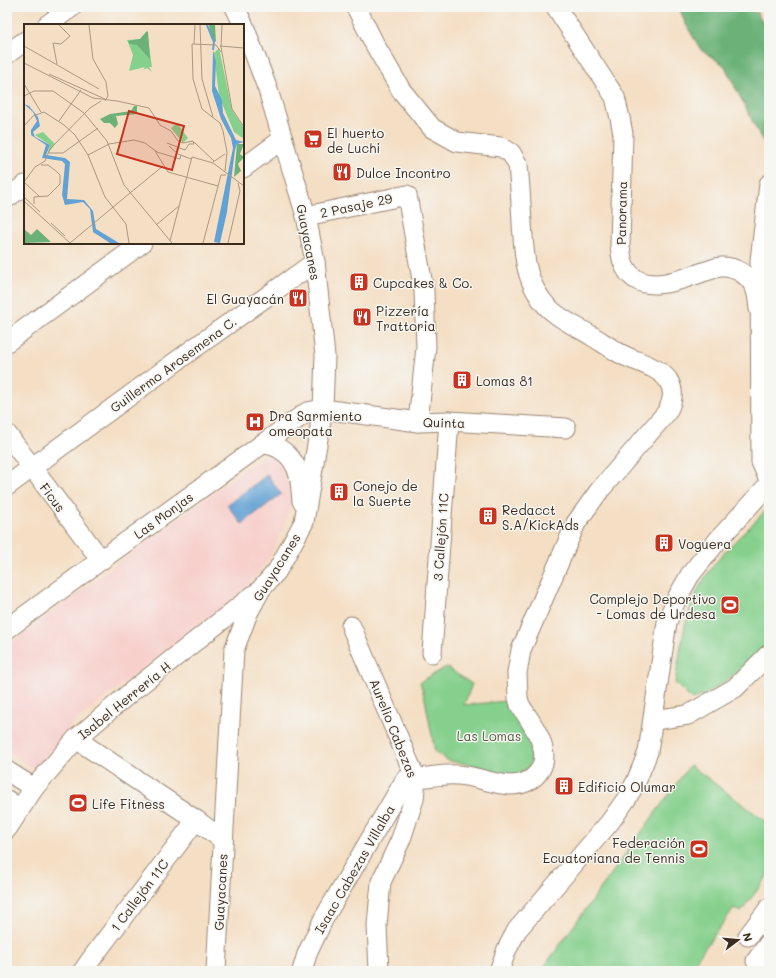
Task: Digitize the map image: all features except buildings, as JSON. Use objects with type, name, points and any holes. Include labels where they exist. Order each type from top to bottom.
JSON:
[{"type":"street","points":[[48,24],[72,7]]},
{"type":"street","name":"Guayacanes","points":[[235,7],[242,24]]},
{"type":"street","points":[[356,7],[375,45],[401,90],[432,128],[457,142],[501,147],[511,153],[518,165],[525,264],[531,282],[539,297],[548,308],[558,315],[622,354],[663,374],[672,387],[673,395],[672,403],[667,412],[599,491],[576,523],[521,650],[517,673],[518,698],[520,705],[542,744],[544,757],[540,771],[533,778],[522,784],[509,785],[459,775],[442,775],[416,779]]},
{"type":"street","name":"Panorama","points":[[556,7],[615,97],[623,134],[620,246],[623,262],[629,273],[636,280],[651,284],[671,282],[720,267],[735,268],[747,276],[756,288],[759,309]]},
{"type":"street","name":"Guayacanes","points":[[216,971],[234,650],[248,613],[261,589],[277,571],[304,522],[323,410],[325,356],[315,262],[306,216],[284,138],[268,90],[244,29]]},
{"type":"street","points":[[7,54],[24,42]]},
{"type":"street","points":[[244,167],[284,138]]},
{"type":"street","name":"Panorama","points":[[769,184],[760,260],[759,309],[761,462],[769,480]]},
{"type":"street","points":[[7,198],[24,186]]},
{"type":"street","name":"2 Pasaje 29","points":[[306,216],[407,195],[424,291],[426,347],[418,422]]},
{"type":"street","points":[[7,342],[141,244]]},
{"type":"street","name":"Guillermo Arosemena C.","points":[[7,486],[192,349],[315,262]]},
{"type":"street","name":"Quinta","points":[[323,410],[418,422],[448,421],[566,428]]},
{"type":"street","name":"Las Monjas","points":[[7,629],[307,412],[323,410]]},
{"type":"street","name":"3 Callejón 11C","points":[[432,653],[448,421]]},
{"type":"street","name":"Ficus","points":[[7,434],[101,560]]},
{"type":"street","points":[[262,444],[270,444],[284,452],[292,461],[299,475],[304,522]]},
{"type":"street","points":[[499,971],[506,949],[517,930],[610,822],[636,782],[648,752],[668,622],[677,598],[690,574],[718,540],[769,484]]},
{"type":"street","name":"Isabel Herrería H","points":[[7,829],[14,805],[34,788],[76,739],[131,692],[261,589]]},
{"type":"street","name":"Aurelio Cabezas","points":[[351,626],[416,779],[414,799],[403,832],[381,882],[377,925],[379,971]]},
{"type":"street","points":[[195,642],[217,640],[227,642],[234,650]]},
{"type":"street","points":[[654,720],[688,715],[735,688],[769,654]]},
{"type":"street","points":[[76,739],[223,840]]},
{"type":"street","points":[[7,771],[34,788]]},
{"type":"street","name":"Isaac Cabezas Villalba","points":[[302,971],[307,954],[324,918],[405,780],[409,778],[416,779]]},
{"type":"street","name":"1 Callejón 11C","points":[[83,971],[196,820]]},
{"type":"street","points":[[748,936],[769,908]]},
{"type":"street","points":[[756,961],[769,944]]},
{"type":"shaded area","points":[[272,455],[282,465],[291,483],[291,503],[282,531],[269,559],[245,589],[73,723],[35,770],[7,750],[7,645],[263,456]]},
{"type":"green space","points":[[679,7],[751,7],[753,13],[757,12],[769,36],[769,143],[762,140],[724,65],[701,50],[685,23]]},
{"type":"green space","name":"Complejo Deportivo - Lomas de Urdesa","points":[[766,510],[769,513],[769,644],[723,683],[692,700],[675,683],[682,638],[696,594],[702,582],[718,560]]},
{"type":"green space","name":"Las Lomas","points":[[446,667],[472,684],[464,705],[506,701],[534,743],[530,766],[513,779],[479,766],[449,761],[435,752],[425,699],[420,682]]},
{"type":"green space","name":"Federación Ecuatoriana de Tennis","points":[[690,765],[769,824],[769,874],[741,912],[734,908],[688,971],[541,971]]},
{"type":"water","points":[[267,475],[281,494],[242,524],[227,505]]},
{"type":"place","name":"El huerto de Luchi","points":[[313,139]]},
{"type":"place","name":"Dulce Incontro","points":[[342,172]]},
{"type":"place","name":"Cupcakes & Co.","points":[[359,282]]},
{"type":"place","name":"El Guayacán","points":[[298,298]]},
{"type":"place","name":"Pizzería Trattoria","points":[[362,317]]},
{"type":"place","name":"Lomas 81","points":[[462,380]]},
{"type":"place","name":"Dra Sarmiento omeopata","points":[[255,422]]},
{"type":"place","name":"Conejo de la Suerte","points":[[339,492]]},
{"type":"place","name":"Redacct S.A/KickAds","points":[[488,516]]},
{"type":"place","name":"Voguera","points":[[664,543]]},
{"type":"place","name":"Complejo Deportivo - Lomas de Urdesa","points":[[730,605]]},
{"type":"place","name":"Edificio Olumar","points":[[564,786]]},
{"type":"place","name":"Life Fitness","points":[[78,803]]},
{"type":"place","name":"Federación Ecuatoriana de Tennis","points":[[699,849]]}]
